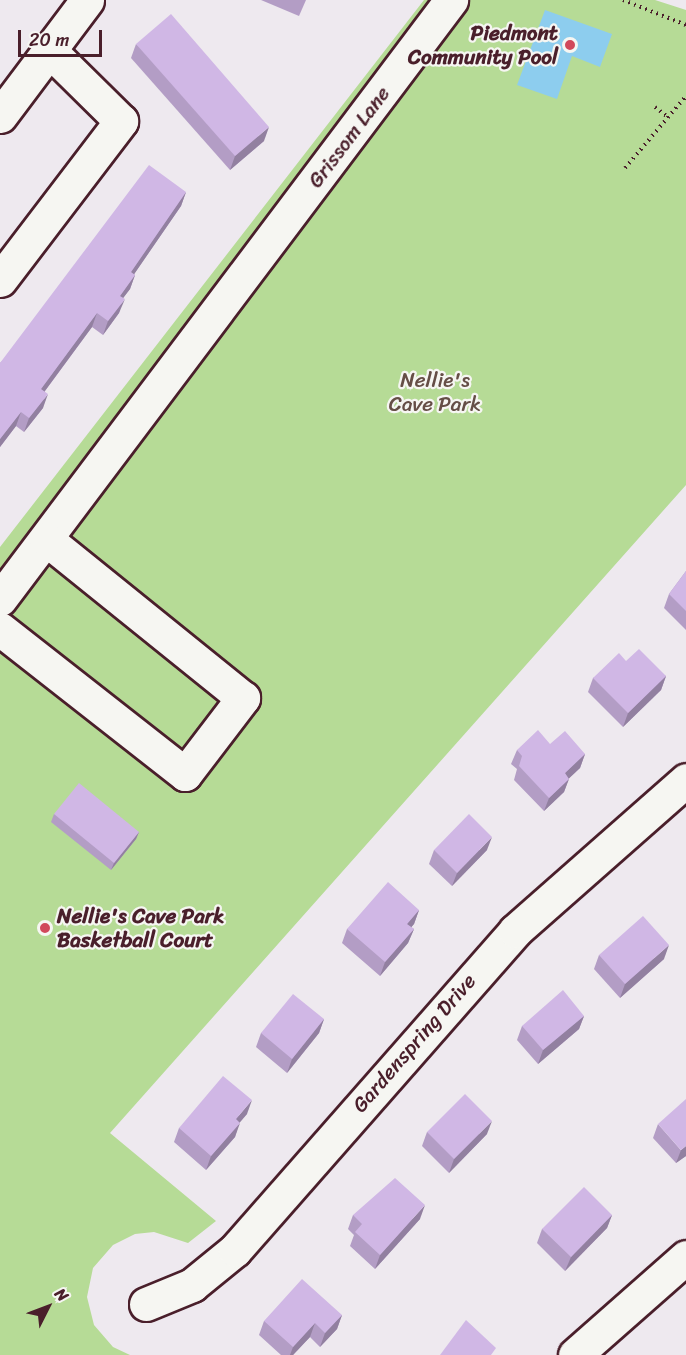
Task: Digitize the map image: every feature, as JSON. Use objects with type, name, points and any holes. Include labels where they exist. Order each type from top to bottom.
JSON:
[{"type":"street","points":[[0,116],[87,0]]},
{"type":"street","name":"Grissom Lane","points":[[0,598],[451,0]]},
{"type":"street","points":[[0,280],[121,121],[50,51]]},
{"type":"street","points":[[0,628],[186,774],[243,698],[46,538]]},
{"type":"street","name":"Gardenspring Drive","points":[[147,1304],[192,1285],[235,1250],[514,931],[686,780]]},
{"type":"street","points":[[575,1355],[686,1257]]},
{"type":"path","points":[[623,0],[686,25]]},
{"type":"path","points":[[625,168],[686,96]]},
{"type":"path","points":[[656,107],[668,117]]},
{"type":"green space","name":"Nellie's Cave Park","points":[[424,0],[655,0],[686,10],[686,485],[110,1133],[216,1221],[188,1243],[154,1232],[135,1234],[113,1245],[93,1268],[87,1297],[94,1325],[113,1347],[130,1355],[0,1355],[0,547]]},
{"type":"water","name":"Piedmont Community Pool","points":[[545,10],[612,34],[600,67],[572,56],[557,99],[517,85]]},
{"type":"building","points":[[171,14],[269,127],[235,156],[136,44]]},
{"type":"building","points":[[149,165],[186,192],[131,272],[135,275],[120,296],[125,299],[108,321],[97,313],[41,389],[48,394],[29,418],[21,412],[0,439],[0,363]]},
{"type":"building","points":[[686,571],[686,611],[669,594]]},
{"type":"building","points":[[639,649],[666,676],[628,713],[593,678],[619,653],[626,661]]},
{"type":"building","points":[[538,730],[550,744],[565,731],[585,754],[565,773],[569,779],[549,798],[519,766],[522,756],[517,750]]},
{"type":"building","points":[[79,783],[139,832],[114,863],[54,814]]},
{"type":"building","points":[[469,814],[492,837],[457,873],[434,850]]},
{"type":"building","points":[[388,882],[419,910],[407,924],[414,929],[385,962],[347,929]]},
{"type":"building","points":[[643,916],[669,945],[625,984],[599,955]]},
{"type":"building","points":[[563,990],[584,1016],[543,1050],[522,1026]]},
{"type":"building","points":[[293,994],[324,1019],[292,1059],[261,1033]]},
{"type":"building","points":[[223,1076],[252,1100],[236,1119],[240,1123],[211,1156],[179,1128]]},
{"type":"building","points":[[465,1094],[492,1121],[454,1159],[427,1132]]},
{"type":"building","points":[[686,1099],[686,1146],[681,1150],[658,1124]]},
{"type":"building","points":[[395,1178],[425,1205],[380,1255],[355,1232],[362,1224],[353,1215]]},
{"type":"building","points":[[584,1187],[612,1215],[571,1257],[542,1229]]},
{"type":"building","points":[[302,1279],[342,1315],[325,1333],[315,1323],[293,1347],[264,1321]]},
{"type":"building","points":[[466,1320],[496,1348],[491,1355],[440,1355]]},
{"type":"place","name":"Piedmont Community Pool","points":[[570,45]]},
{"type":"place","name":"Nellie's Cave Park Basketball Court","points":[[45,928]]}]
